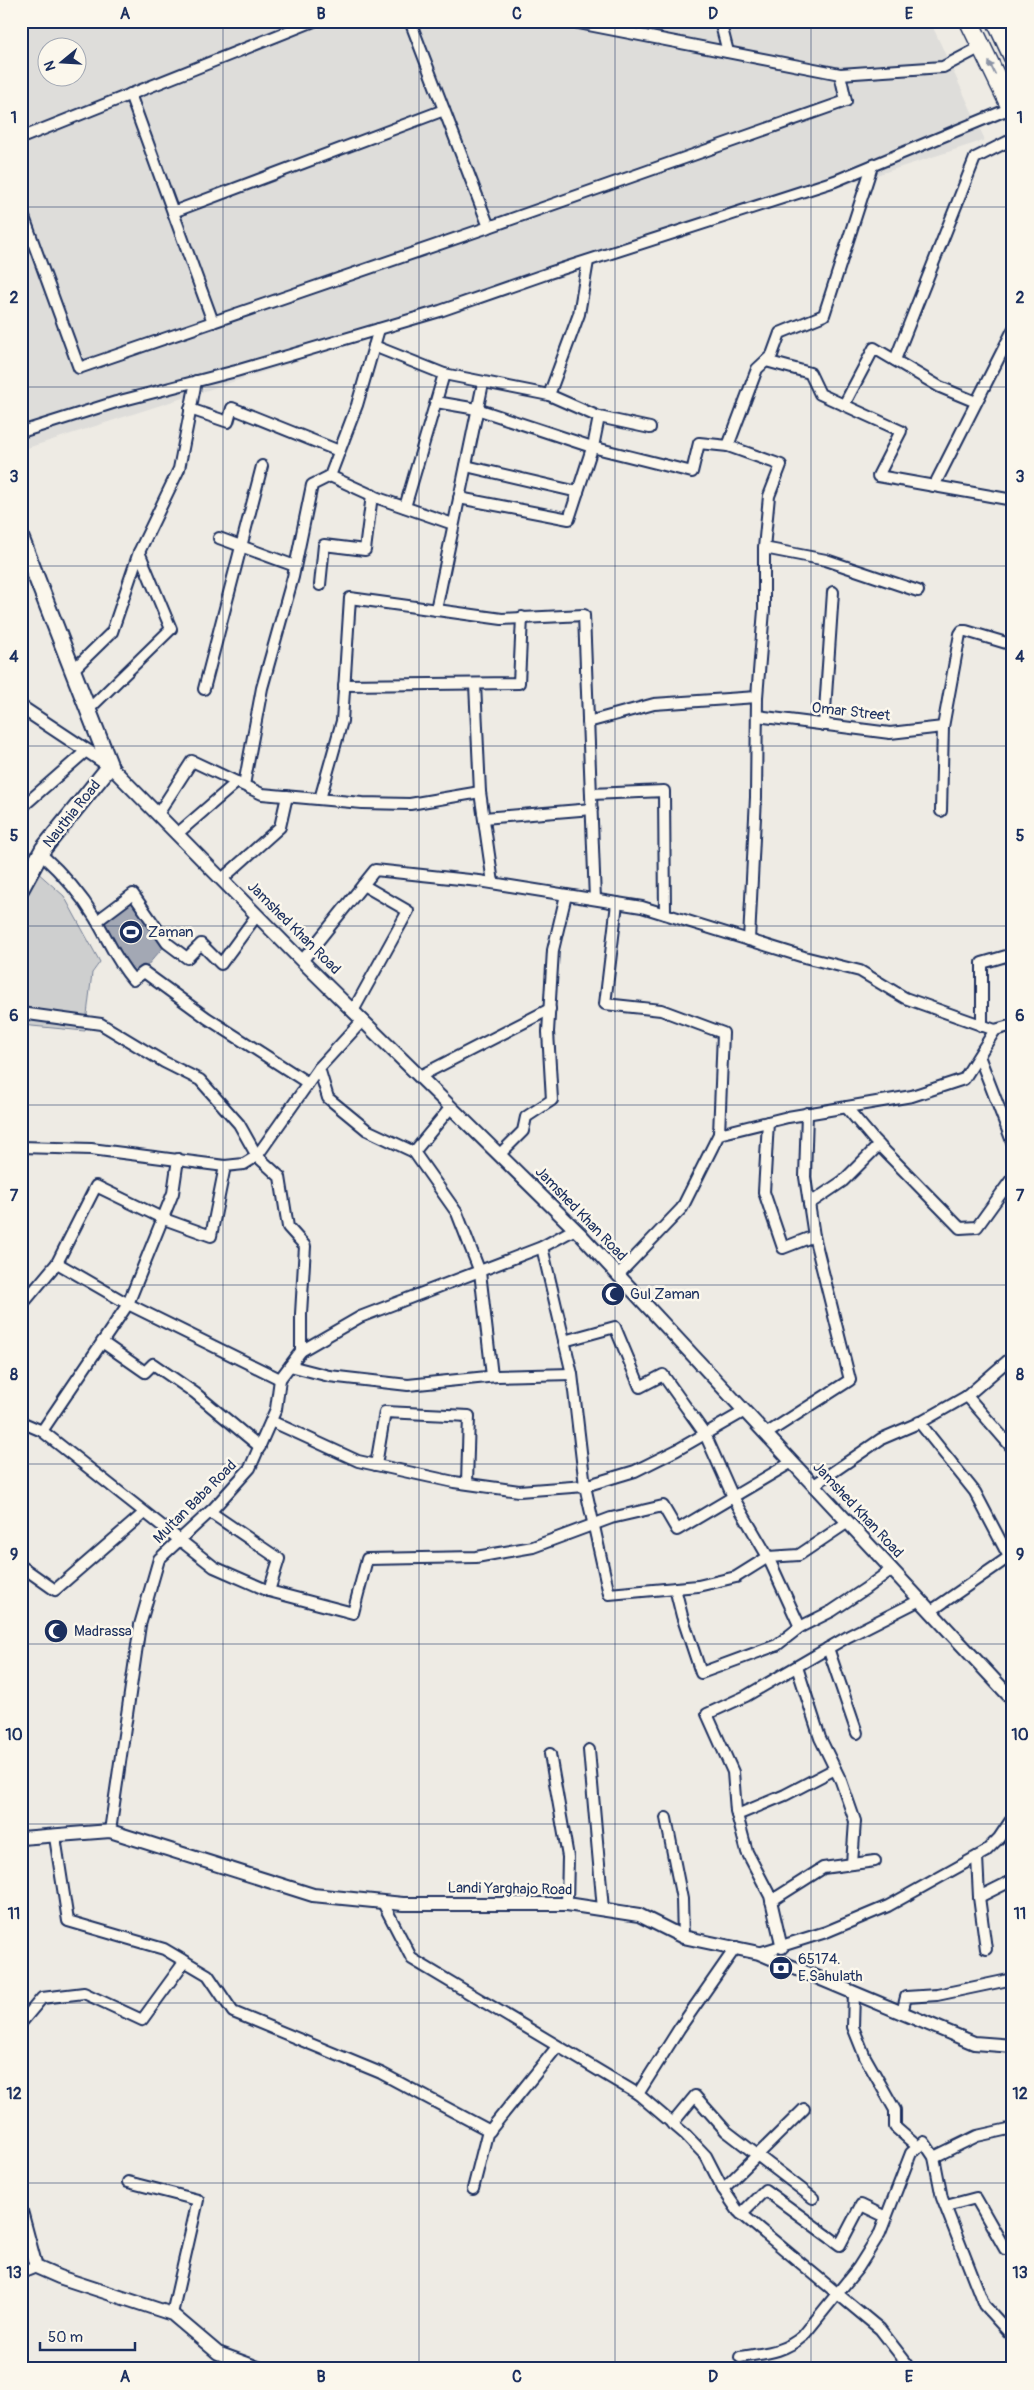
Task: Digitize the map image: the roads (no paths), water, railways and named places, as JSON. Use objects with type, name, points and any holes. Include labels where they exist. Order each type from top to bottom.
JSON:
[{"type":"highway","points":[[969,21],[1012,110]]},
{"type":"highway","points":[[996,21],[1013,57]]},
{"type":"main road","points":[[21,538],[110,766]]},
{"type":"main road","name":"Nauthia Road","points":[[21,889],[41,854],[110,766]]},
{"type":"street","points":[[21,138],[314,21]]},
{"type":"street","points":[[410,21],[489,227]]},
{"type":"street","points":[[568,21],[840,74],[943,67],[981,47]]},
{"type":"street","points":[[720,21],[728,52]]},
{"type":"street","points":[[21,209],[79,368],[489,227],[846,101],[840,74]]},
{"type":"street","points":[[130,94],[213,322]]},
{"type":"street","points":[[173,212],[444,110]]},
{"type":"street","points":[[21,432],[116,402],[440,312],[588,261],[835,181],[1012,110]]},
{"type":"street","points":[[895,360],[975,158],[1013,139]]},
{"type":"street","points":[[728,446],[757,369],[772,355],[780,332],[824,315],[872,166]]},
{"type":"street","points":[[550,395],[579,314],[588,261]]},
{"type":"street","points":[[177,834],[240,784],[262,688],[295,566],[312,485],[330,476],[357,405],[379,329]]},
{"type":"street","points":[[934,486],[1013,330]]},
{"type":"street","points":[[374,346],[444,374],[550,395],[599,417],[650,428]]},
{"type":"street","points":[[844,405],[874,348],[940,387],[976,402]]},
{"type":"street","points":[[766,360],[810,373],[820,394],[901,431],[878,476],[1013,500]]},
{"type":"street","points":[[405,507],[444,374]]},
{"type":"street","points":[[73,670],[112,632],[138,552],[179,469],[196,381]]},
{"type":"street","points":[[436,610],[483,383]]},
{"type":"street","points":[[436,402],[477,409],[592,447],[692,472],[699,443],[728,446],[781,465],[769,496],[764,548],[764,610],[757,696],[749,940]]},
{"type":"street","points":[[190,409],[228,422],[232,408],[339,451]]},
{"type":"street","points":[[459,498],[569,519],[592,447],[599,417]]},
{"type":"street","points":[[204,689],[262,466]]},
{"type":"street","points":[[466,466],[578,492]]},
{"type":"street","points":[[330,476],[372,495],[453,524]]},
{"type":"street","points":[[320,585],[324,545],[364,550],[372,495]]},
{"type":"street","points":[[220,538],[295,566]]},
{"type":"street","points":[[764,548],[826,560],[918,590]]},
{"type":"street","points":[[88,710],[171,629],[138,552]]},
{"type":"street","points":[[824,725],[833,592]]},
{"type":"street","points":[[320,799],[342,721],[350,598],[502,618],[584,615],[595,899]]},
{"type":"street","points":[[344,685],[519,683],[522,617]]},
{"type":"street","points":[[941,811],[943,727],[962,631],[1013,645]]},
{"type":"street","points":[[476,684],[480,792],[493,883]]},
{"type":"street","points":[[588,722],[654,704],[757,696]]},
{"type":"street","name":"Jamshed Khan Road","points":[[23,711],[110,766],[302,961],[575,1229],[1013,1700]]},
{"type":"street","name":"Omar Street","points":[[757,716],[890,733],[943,727]]},
{"type":"street","points":[[21,808],[86,751]]},
{"type":"street","points":[[158,814],[192,761],[262,794],[362,803],[410,804],[480,792]]},
{"type":"street","points":[[591,794],[664,791],[665,914]]},
{"type":"street","points":[[222,879],[280,827],[287,796]]},
{"type":"street","points":[[484,818],[592,809]]},
{"type":"street","points":[[41,854],[64,874],[97,921],[117,962],[133,980],[144,972],[207,1018],[308,1083]]},
{"type":"street","points":[[302,961],[375,870],[493,883],[642,907],[749,940],[860,971],[905,998],[982,1026],[995,1030],[1013,1025]]},
{"type":"street","points":[[353,1010],[408,911],[363,885]]},
{"type":"street","points":[[97,921],[133,894],[167,943],[187,958],[201,944],[221,964],[257,915]]},
{"type":"street","points":[[499,1154],[523,1131],[526,1117],[552,1100],[548,1032],[553,950],[566,895]]},
{"type":"street","points":[[617,903],[605,1004],[661,1010],[723,1033],[719,1134],[682,1208],[618,1275]]},
{"type":"street","points":[[982,1026],[982,963],[1013,954]]},
{"type":"street","points":[[420,1076],[550,1009]]},
{"type":"street","points":[[21,1013],[101,1024],[164,1062],[200,1080],[239,1124],[257,1156],[280,1177],[288,1227],[305,1246],[300,1314],[301,1351]]},
{"type":"street","points":[[21,1147],[91,1149],[225,1166],[244,1164],[257,1156],[319,1068],[363,1020]]},
{"type":"street","points":[[719,1134],[807,1113],[912,1096],[964,1079],[995,1030]]},
{"type":"street","points":[[979,1056],[1013,1144]]},
{"type":"street","points":[[319,1068],[328,1098],[367,1130],[414,1152],[457,1213],[480,1272],[492,1376]]},
{"type":"street","points":[[414,1152],[451,1107]]},
{"type":"street","points":[[846,1107],[879,1145],[960,1228],[978,1227],[1013,1177]]},
{"type":"street","points":[[766,1434],[850,1380],[814,1236],[805,1178],[807,1113]]},
{"type":"street","points":[[768,1122],[764,1192],[784,1248],[814,1236]]},
{"type":"street","points":[[809,1204],[843,1181],[879,1145]]},
{"type":"street","points":[[42,1431],[128,1304],[173,1193],[178,1159]]},
{"type":"street","points":[[21,1306],[57,1263],[96,1186],[164,1218],[212,1236],[225,1166]]},
{"type":"street","name":"Multan Baba Road","points":[[110,1831],[140,1625],[159,1559],[210,1512],[250,1468],[276,1409],[280,1379],[301,1351],[360,1317],[542,1247],[575,1229]]},
{"type":"street","points":[[542,1247],[572,1374],[585,1486],[609,1594],[698,1586],[736,1577],[768,1558],[799,1555],[848,1522]]},
{"type":"street","points":[[57,1263],[128,1304],[280,1379]]},
{"type":"street","points":[[564,1341],[615,1327],[640,1388],[663,1375],[705,1434],[733,1497],[768,1558],[800,1627]]},
{"type":"street","points":[[102,1342],[144,1372],[153,1364],[195,1393],[260,1447]]},
{"type":"street","points":[[814,1485],[881,1439],[919,1422],[966,1396],[1013,1356]]},
{"type":"street","points":[[290,1366],[329,1376],[408,1385],[492,1376],[572,1374]]},
{"type":"street","points":[[966,1396],[1013,1448]]},
{"type":"street","points":[[271,1421],[358,1461],[466,1484],[519,1491],[585,1486],[635,1471],[745,1411]]},
{"type":"street","points":[[376,1465],[385,1412],[469,1416],[466,1484]]},
{"type":"street","points":[[21,1422],[42,1431],[178,1541],[214,1567],[269,1591],[353,1613],[367,1559],[476,1557],[533,1548],[611,1518],[663,1506],[678,1530],[792,1462]]},
{"type":"street","points":[[919,1422],[976,1492],[1009,1557],[930,1611]]},
{"type":"street","points":[[210,1512],[279,1559],[269,1591]]},
{"type":"street","points":[[21,1566],[54,1590],[144,1513]]},
{"type":"street","points":[[675,1588],[701,1673],[777,1645],[800,1627],[839,1607],[892,1569]]},
{"type":"street","points":[[782,1948],[771,1901],[747,1852],[737,1815],[733,1772],[707,1714],[746,1696],[828,1648],[920,1600]]},
{"type":"street","points":[[828,1648],[856,1733]]},
{"type":"street","points":[[797,1667],[820,1738],[835,1769],[855,1821],[852,1864]]},
{"type":"street","points":[[589,1750],[603,1910]]},
{"type":"street","points":[[550,1754],[568,1857],[567,1904]]},
{"type":"street","points":[[737,1815],[835,1769]]},
{"type":"street","points":[[759,1953],[782,1948],[826,1932],[888,1906],[977,1856],[1000,1838],[1013,1816]]},
{"type":"street","points":[[666,1818],[682,1899],[683,1937]]},
{"type":"street","name":"Landi Yarghajo Road","points":[[21,1838],[55,1837],[110,1831],[313,1895],[383,1903],[567,1904],[639,1914],[683,1937],[759,1953],[974,2043],[1013,2046]]},
{"type":"street","points":[[55,1837],[68,1922],[164,1949],[208,1975],[233,2012],[381,2073],[490,2131]]},
{"type":"street","points":[[977,1856],[986,1949]]},
{"type":"street","points":[[771,1901],[824,1868],[875,1861]]},
{"type":"street","points":[[980,1896],[1013,1880]]},
{"type":"street","points":[[383,1903],[412,1959],[638,2094],[686,2135],[711,2162],[723,2189],[741,2214],[880,2329],[910,2369]]},
{"type":"street","points":[[638,2094],[679,2029],[736,1947]]},
{"type":"street","points":[[21,2023],[42,1998],[84,1993],[142,2020],[184,1962]]},
{"type":"street","points":[[902,2013],[906,1996],[936,1996],[1013,1979]]},
{"type":"street","points":[[854,1993],[853,2027],[866,2057],[895,2110],[895,2127],[918,2147]]},
{"type":"street","points":[[473,2188],[487,2134],[557,2047]]},
{"type":"street","points":[[672,2124],[695,2096],[726,2131],[813,2198]]},
{"type":"street","points":[[723,2189],[755,2155],[804,2109]]},
{"type":"street","points":[[934,2158],[977,2136],[1013,2128]]},
{"type":"street","points":[[740,2357],[780,2351],[792,2345],[803,2336],[838,2294],[880,2233],[912,2153],[924,2142],[934,2158],[946,2206],[984,2305],[1013,2338]]},
{"type":"street","points":[[128,2182],[198,2200],[172,2314]]},
{"type":"street","points":[[741,2214],[765,2190],[840,2245],[860,2205],[886,2217]]},
{"type":"street","points":[[946,2206],[976,2198],[1006,2249],[1013,2247]]},
{"type":"street","points":[[21,2211],[36,2268]]},
{"type":"street","points":[[21,2273],[36,2268],[172,2314],[218,2353],[261,2369]]},
{"type":"place","name":"Zaman","points":[[131,932]]},
{"type":"place","name":"Gul Zaman","points":[[613,1294]]},
{"type":"place","name":"Madrassa","points":[[56,1631]]},
{"type":"place","name":"65174. E.Sahulath","points":[[781,1968]]}]
